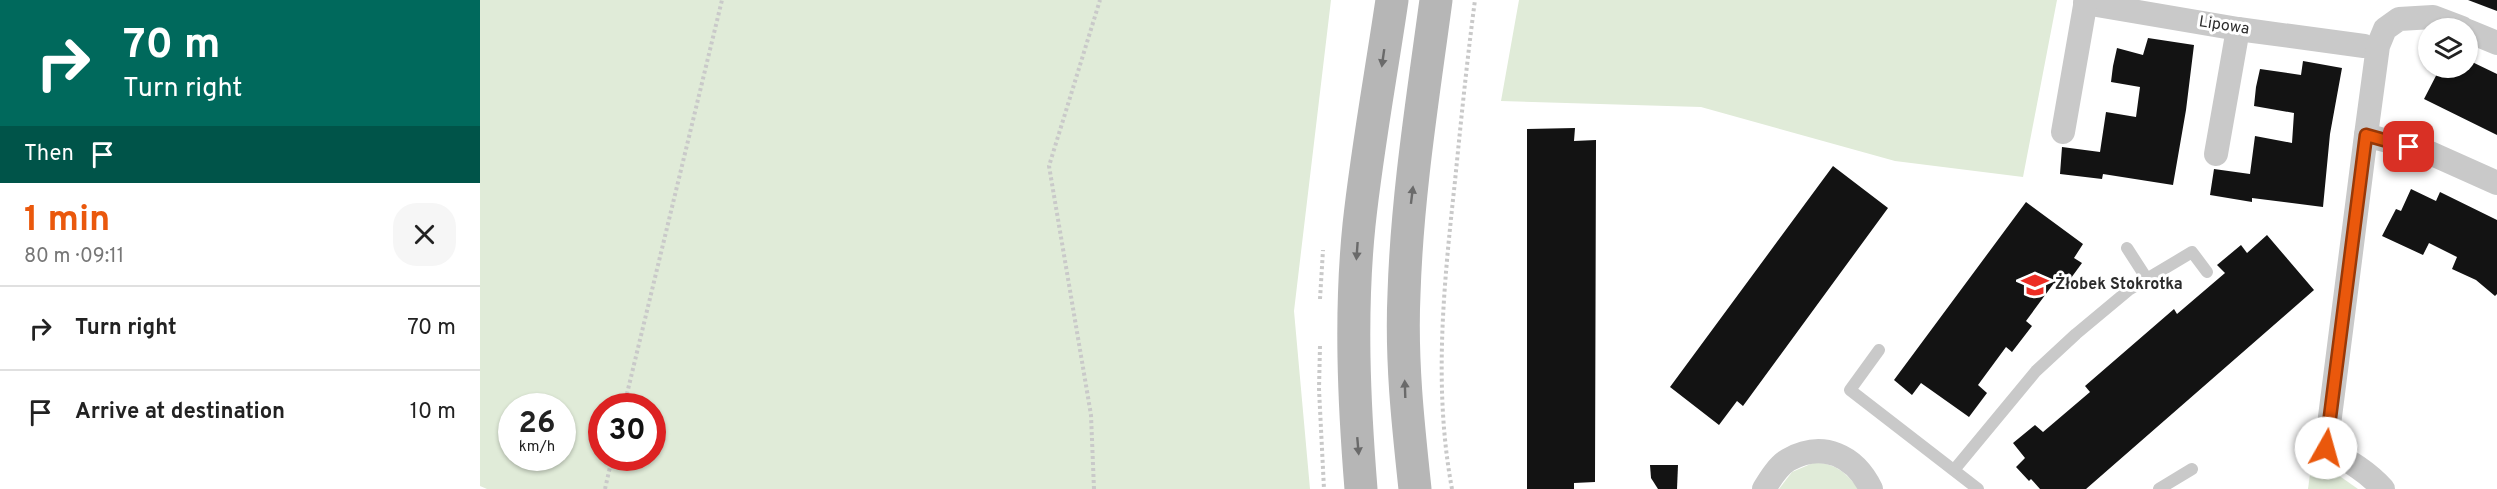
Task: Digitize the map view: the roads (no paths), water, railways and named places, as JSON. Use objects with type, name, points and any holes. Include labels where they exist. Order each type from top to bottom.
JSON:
[{"type":"main road","points":[[1361,489],[1353,308],[1359,225],[1392,0]]},
{"type":"main road","points":[[1415,489],[1404,396],[1404,296],[1407,235],[1437,0]]},
{"type":"street","name":"Lipowa","points":[[2063,132],[2086,1],[2238,29],[2364,46]]},
{"type":"street","points":[[2383,489],[2373,478],[2351,462],[2326,448],[2378,46],[2385,29],[2399,18],[2436,18]]},
{"type":"street","points":[[2216,154],[2238,29]]},
{"type":"street","points":[[2478,35],[2497,43]]},
{"type":"street","points":[[2366,135],[2430,153],[2497,183]]},
{"type":"street","points":[[1764,489],[1788,460],[1822,452],[1838,454],[1852,462],[1864,475],[1871,489]]},
{"type":"lane","points":[[2127,248],[2147,279]]},
{"type":"lane","points":[[1954,470],[2036,371],[2130,289],[2192,252],[2207,272]]},
{"type":"lane","points":[[1879,350],[1850,390],[1978,489]]},
{"type":"lane","points":[[2158,489],[2192,470]]},
{"type":"place","name":"Żłobek Stokrotka","points":[[2035,285]]}]
